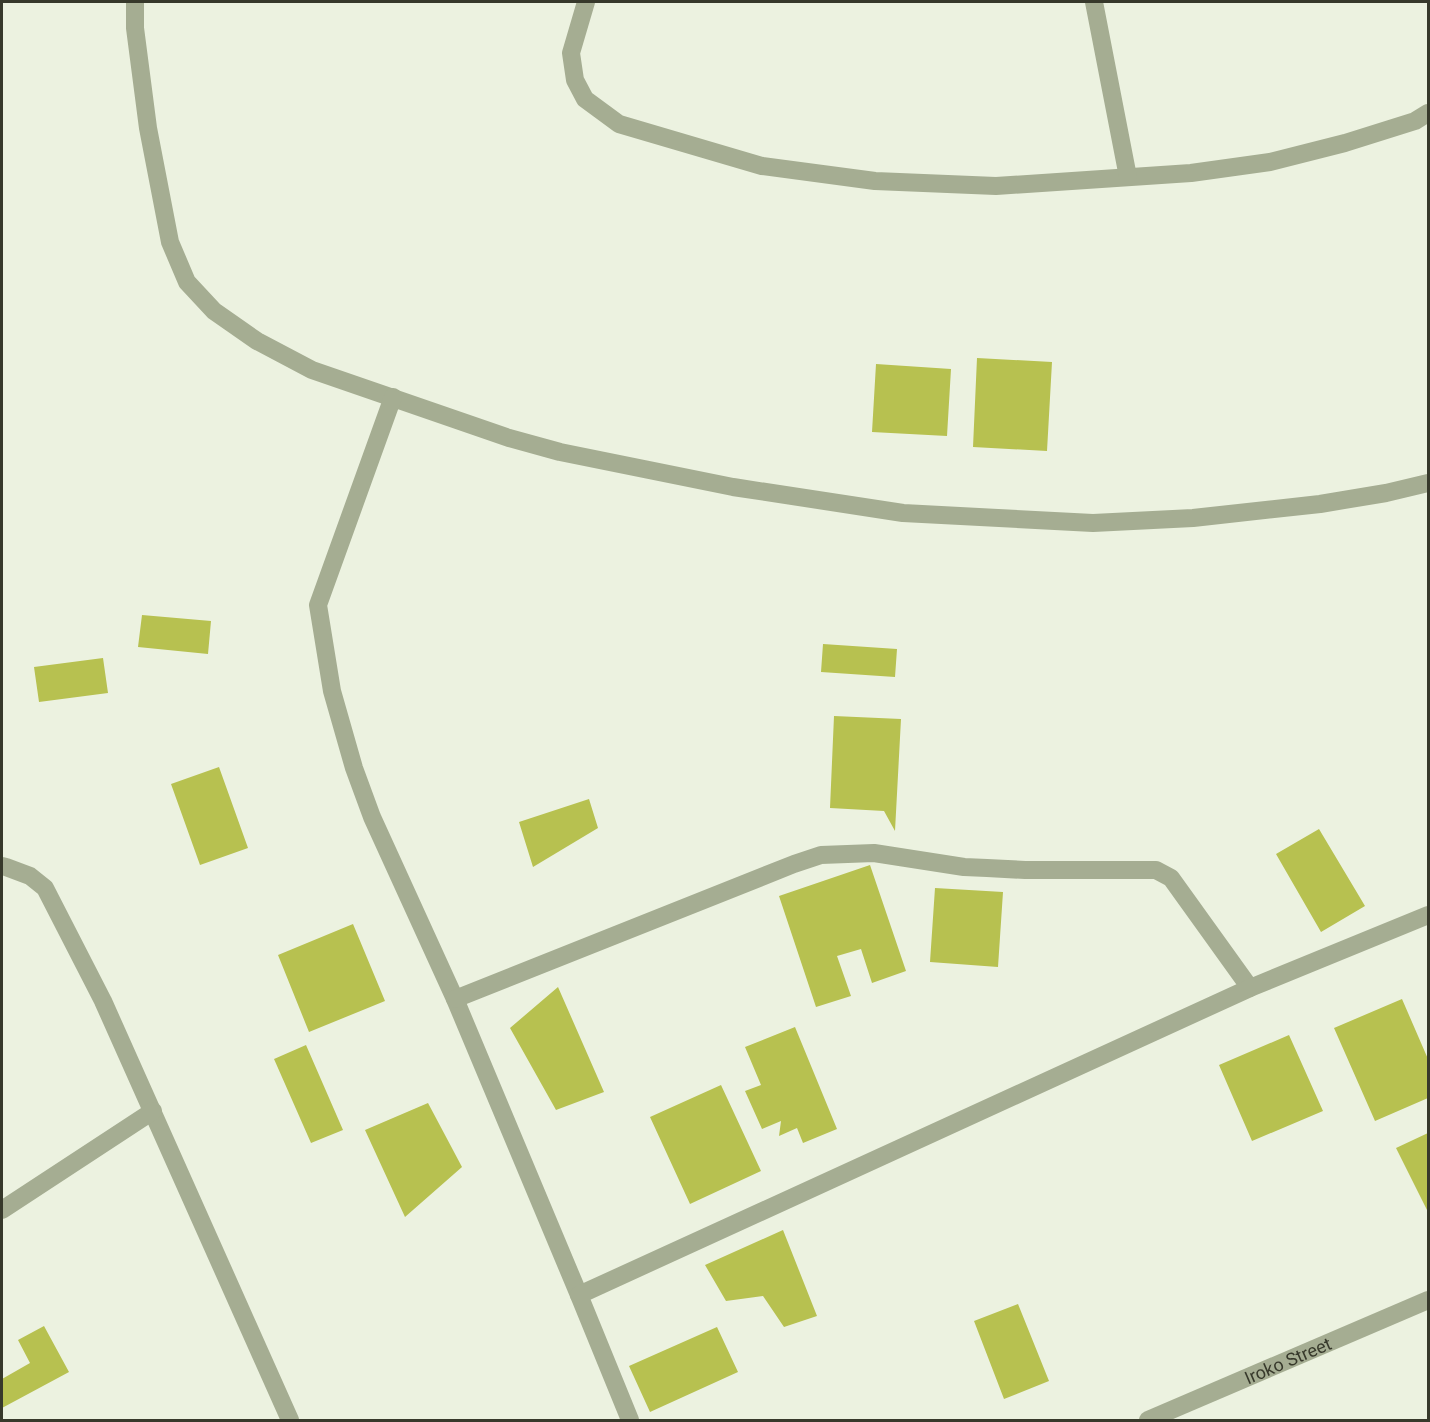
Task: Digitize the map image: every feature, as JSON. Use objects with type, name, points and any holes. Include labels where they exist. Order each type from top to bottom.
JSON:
[{"type":"street","points":[[135,2],[135,28],[148,128],[170,242],[186,282],[214,311],[257,341],[312,370],[509,438],[560,452],[733,487],[903,513],[1093,523],[1193,518],[1320,504],[1428,483]]},
{"type":"street","points":[[586,2],[571,53],[575,80],[585,99],[620,124],[762,166],[875,181],[996,186],[1191,173],[1270,162],[1345,143],[1414,121],[1428,113]]},
{"type":"street","points":[[1094,2],[1128,177]]},
{"type":"street","points":[[393,398],[318,605],[332,691],[354,768],[372,817],[455,999],[630,1420]]},
{"type":"street","points":[[455,999],[794,864],[821,855],[840,853],[874,853],[964,867],[1025,870],[1156,870],[1171,878],[1250,988]]},
{"type":"street","points":[[2,866],[30,876],[45,888],[103,1001],[290,1420]]},
{"type":"street","points":[[579,1295],[1250,988],[1428,915]]},
{"type":"street","points":[[2,1210],[153,1111]]},
{"type":"street","name":"Iroko Street","points":[[1148,1420],[1428,1300]]},
{"type":"building","points":[[977,358],[1052,362],[1047,451],[973,447]]},
{"type":"building","points":[[876,364],[951,369],[947,436],[872,432]]},
{"type":"building","points":[[142,615],[211,621],[208,654],[138,647]]},
{"type":"building","points":[[823,644],[897,649],[895,677],[821,672]]},
{"type":"building","points":[[103,658],[108,693],[39,702],[34,667]]},
{"type":"building","points":[[834,716],[901,719],[895,831],[884,811],[830,808]]},
{"type":"building","points":[[219,767],[248,848],[200,865],[171,784]]},
{"type":"building","points":[[589,799],[598,828],[533,867],[519,822]]},
{"type":"building","points":[[1319,829],[1365,906],[1321,932],[1276,854]]},
{"type":"building","points":[[870,865],[906,971],[872,983],[861,949],[837,956],[851,996],[816,1007],[779,896]]},
{"type":"building","points":[[935,888],[1003,892],[998,967],[930,962]]},
{"type":"building","points":[[353,924],[385,1001],[309,1032],[278,955]]},
{"type":"building","points":[[558,987],[604,1092],[556,1110],[510,1028]]},
{"type":"building","points":[[1402,999],[1428,1059],[1428,1098],[1375,1121],[1334,1028]]},
{"type":"building","points":[[795,1027],[837,1129],[803,1143],[797,1128],[779,1136],[781,1121],[762,1129],[745,1091],[761,1085],[745,1047]]},
{"type":"building","points":[[1289,1035],[1323,1111],[1252,1141],[1219,1065]]},
{"type":"building","points":[[306,1045],[343,1130],[311,1143],[274,1059]]},
{"type":"building","points":[[721,1085],[761,1171],[690,1204],[650,1117]]},
{"type":"building","points":[[428,1103],[462,1167],[405,1217],[365,1130]]},
{"type":"building","points":[[1428,1133],[1428,1212],[1396,1148]]},
{"type":"building","points":[[783,1230],[817,1316],[784,1327],[763,1296],[726,1301],[705,1265]]},
{"type":"building","points":[[1018,1304],[1049,1381],[1004,1399],[974,1321]]},
{"type":"building","points":[[44,1326],[69,1372],[2,1408],[2,1379],[30,1363],[18,1340]]},
{"type":"building","points":[[717,1327],[738,1372],[650,1412],[629,1366]]}]
